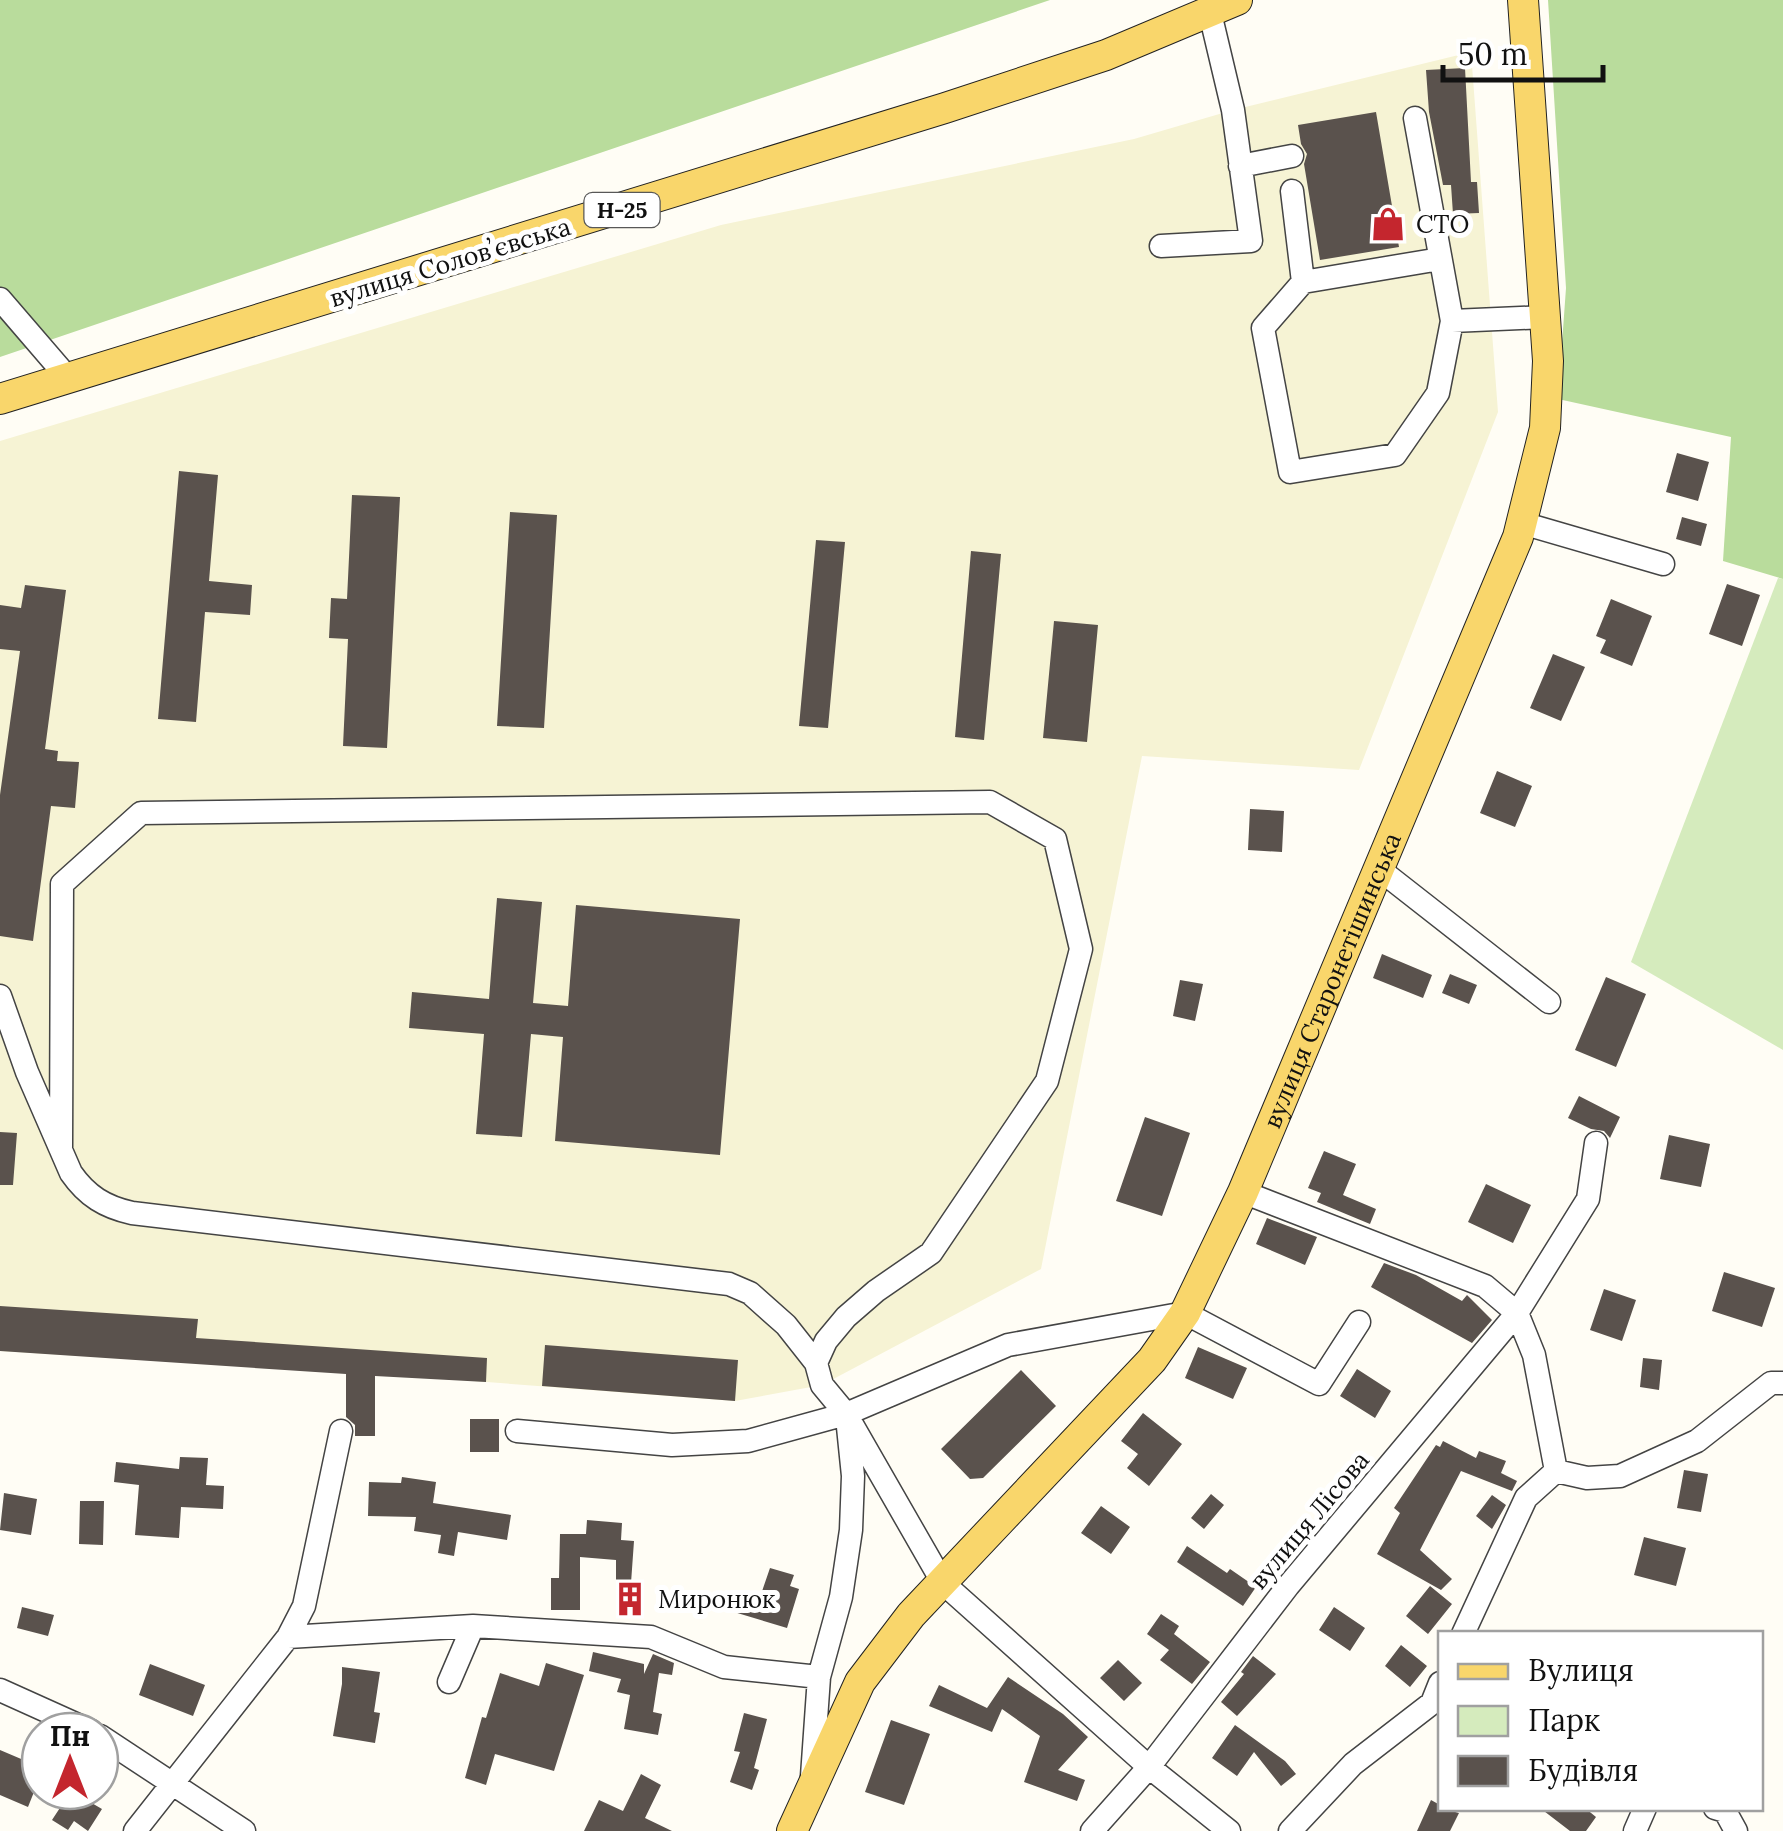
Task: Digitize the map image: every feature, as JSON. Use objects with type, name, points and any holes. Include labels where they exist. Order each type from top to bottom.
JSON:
[{"type":"main road","name":"вулиця Старонетішинська","points":[[792,1831],[860,1682],[911,1615],[1141,1372],[1185,1313],[1242,1192],[1522,523],[1545,428],[1548,361],[1523,0]]},
{"type":"main road","name":"вулиця Соловʼєвська","points":[[0,399],[945,108],[1106,55],[1224,6]]},
{"type":"street","points":[[1162,246],[1251,241],[1224,6]]},
{"type":"street","points":[[1415,118],[1452,321],[1438,393],[1396,455],[1290,472],[1263,328],[1304,282],[1440,259]]},
{"type":"street","points":[[1240,166],[1292,156]]},
{"type":"street","points":[[1292,191],[1304,282]]},
{"type":"street","points":[[0,299],[68,378]]},
{"type":"street","points":[[1452,321],[1544,316]]},
{"type":"street","points":[[1522,523],[1663,564]]},
{"type":"street","points":[[62,1149],[62,884],[141,814],[990,802],[1056,839],[1080,949],[1048,1081],[930,1253],[846,1316],[826,1341],[816,1363]]},
{"type":"street","points":[[1379,868],[1549,1002]]},
{"type":"street","points":[[0,996],[27,1072],[71,1173],[103,1204],[132,1213],[729,1284],[750,1293],[773,1311],[816,1363],[822,1385],[846,1414],[943,1583],[1149,1767],[1229,1831]]},
{"type":"street","name":"вулиця Лісова","points":[[1092,1831],[1149,1767],[1288,1586],[1517,1312],[1588,1199],[1596,1143]]},
{"type":"street","points":[[1242,1192],[1485,1286],[1517,1312],[1534,1355],[1556,1471]]},
{"type":"street","points":[[517,1430],[691,1444],[748,1441],[846,1414],[1008,1345],[1185,1313],[1319,1384],[1358,1322]]},
{"type":"street","points":[[1556,1471],[1587,1478],[1620,1476],[1697,1441],[1771,1383],[1783,1382]]},
{"type":"street","points":[[812,1784],[819,1677],[841,1597],[852,1530],[853,1476],[846,1414]]},
{"type":"street","points":[[135,1831],[288,1637],[304,1606],[342,1431]]},
{"type":"street","points":[[1464,1631],[1526,1498],[1556,1471]]},
{"type":"street","points":[[288,1637],[473,1626],[651,1637],[724,1667],[819,1677]]},
{"type":"street","points":[[448,1682],[473,1626]]},
{"type":"street","points":[[0,1690],[46,1711]]},
{"type":"street","points":[[1290,1831],[1353,1764],[1438,1698]]},
{"type":"street","points":[[120,1749],[244,1831]]},
{"type":"shaded area","points":[[1471,52],[1498,412],[1359,770],[1142,756],[1041,1269],[822,1385],[735,1401],[0,1351],[0,441],[721,225],[1134,139],[1233,110]]},
{"type":"green space","points":[[0,0],[1050,0],[0,357]]},
{"type":"green space","points":[[1548,0],[1783,0],[1783,579],[1723,561],[1731,437],[1558,399],[1566,288]]},
{"type":"green space","points":[[1778,578],[1783,579],[1783,1050],[1631,962]]},
{"type":"building","points":[[1465,68],[1471,182],[1477,182],[1479,213],[1453,214],[1451,185],[1443,185],[1429,112],[1426,70]]},
{"type":"building","points":[[1376,112],[1399,247],[1320,260],[1304,164],[1307,154],[1298,125]]},
{"type":"building","points":[[1677,453],[1709,462],[1698,501],[1666,492]]},
{"type":"building","points":[[179,471],[218,475],[209,581],[252,585],[250,615],[205,612],[196,722],[158,719]]},
{"type":"building","points":[[352,495],[400,497],[387,748],[343,746],[348,639],[329,638],[331,598],[347,599]]},
{"type":"building","points":[[510,512],[557,515],[544,728],[497,726]]},
{"type":"building","points":[[1682,517],[1707,524],[1701,546],[1676,539]]},
{"type":"building","points":[[816,540],[845,542],[828,728],[799,726]]},
{"type":"building","points":[[971,551],[1001,554],[984,740],[955,737]]},
{"type":"building","points":[[1727,584],[1760,595],[1742,646],[1709,634]]},
{"type":"building","points":[[25,585],[66,590],[45,749],[58,751],[57,761],[79,762],[75,808],[51,806],[33,941],[0,936],[0,795],[20,651],[0,649],[0,605],[21,608]]},
{"type":"building","points":[[1611,599],[1652,616],[1632,666],[1600,653],[1606,640],[1596,636]]},
{"type":"building","points":[[1054,621],[1098,625],[1087,742],[1043,738]]},
{"type":"building","points":[[1553,654],[1585,667],[1561,721],[1530,708]]},
{"type":"building","points":[[1497,771],[1532,786],[1515,827],[1480,813]]},
{"type":"building","points":[[1250,809],[1284,811],[1282,852],[1248,850]]},
{"type":"building","points":[[497,898],[542,902],[533,1003],[568,1006],[576,905],[740,919],[720,1155],[555,1141],[563,1037],[531,1034],[522,1137],[476,1134],[484,1034],[409,1028],[412,992],[489,999]]},
{"type":"building","points":[[1382,954],[1432,975],[1423,998],[1373,978]]},
{"type":"building","points":[[1450,974],[1477,985],[1469,1004],[1442,993]]},
{"type":"building","points":[[1606,977],[1646,994],[1616,1067],[1575,1050]]},
{"type":"building","points":[[1180,980],[1203,984],[1195,1021],[1173,1016]]},
{"type":"building","points":[[1579,1096],[1620,1117],[1610,1138],[1604,1131],[1568,1118]]},
{"type":"building","points":[[1145,1117],[1190,1133],[1162,1216],[1116,1201]]},
{"type":"building","points":[[0,1132],[17,1133],[13,1185],[0,1185]]},
{"type":"building","points":[[1669,1135],[1710,1144],[1701,1187],[1660,1179]]},
{"type":"building","points":[[1324,1151],[1356,1164],[1343,1195],[1376,1209],[1370,1224],[1317,1202],[1321,1193],[1308,1188]]},
{"type":"building","points":[[1486,1184],[1531,1205],[1513,1243],[1468,1222]]},
{"type":"building","points":[[1267,1218],[1317,1237],[1305,1265],[1256,1244]]},
{"type":"building","points":[[1384,1263],[1416,1275],[1462,1301],[1467,1295],[1492,1320],[1472,1343],[1371,1287]]},
{"type":"building","points":[[1724,1272],[1775,1288],[1762,1327],[1712,1311]]},
{"type":"building","points":[[1604,1289],[1636,1300],[1622,1341],[1590,1330]]},
{"type":"building","points":[[0,1306],[198,1319],[196,1338],[487,1358],[486,1382],[375,1376],[375,1436],[355,1436],[355,1425],[346,1417],[346,1374],[0,1351]]},
{"type":"building","points":[[545,1345],[738,1360],[735,1401],[542,1386]]},
{"type":"building","points":[[1198,1347],[1247,1368],[1233,1399],[1185,1378]]},
{"type":"building","points":[[1643,1358],[1662,1360],[1659,1390],[1640,1387]]},
{"type":"building","points":[[1357,1369],[1391,1391],[1375,1418],[1340,1396]]},
{"type":"building","points":[[1021,1370],[1056,1406],[983,1478],[970,1479],[941,1449]]},
{"type":"building","points":[[1143,1413],[1182,1444],[1149,1486],[1127,1468],[1138,1454],[1121,1441]]},
{"type":"building","points":[[470,1419],[499,1419],[499,1452],[470,1452]]},
{"type":"building","points":[[1443,1441],[1476,1458],[1479,1451],[1506,1461],[1501,1473],[1517,1481],[1512,1491],[1461,1471],[1420,1550],[1452,1579],[1441,1590],[1377,1554],[1400,1513],[1394,1508],[1436,1445],[1440,1447]]},
{"type":"building","points":[[180,1457],[208,1458],[206,1485],[224,1486],[223,1509],[181,1507],[179,1538],[135,1535],[139,1485],[114,1482],[116,1462],[179,1469]]},
{"type":"building","points":[[1684,1470],[1708,1474],[1701,1512],[1677,1508]]},
{"type":"building","points":[[402,1477],[436,1482],[433,1503],[511,1515],[507,1540],[458,1532],[454,1556],[438,1553],[441,1535],[414,1531],[416,1517],[368,1516],[369,1482],[401,1483]]},
{"type":"building","points":[[4,1493],[37,1499],[31,1535],[0,1530]]},
{"type":"building","points":[[1211,1494],[1224,1505],[1204,1529],[1191,1518]]},
{"type":"building","points":[[1492,1495],[1506,1505],[1492,1529],[1476,1516]]},
{"type":"building","points":[[80,1501],[104,1501],[103,1545],[79,1544]]},
{"type":"building","points":[[1101,1506],[1130,1527],[1111,1554],[1081,1533]]},
{"type":"building","points":[[587,1520],[622,1523],[621,1540],[634,1541],[631,1583],[644,1583],[644,1616],[616,1616],[616,1560],[580,1557],[580,1610],[551,1610],[551,1578],[559,1578],[560,1534],[586,1534]]},
{"type":"building","points":[[1644,1537],[1686,1548],[1676,1586],[1634,1575]]},
{"type":"building","points":[[1187,1546],[1256,1587],[1243,1606],[1177,1562]]},
{"type":"building","points":[[770,1568],[794,1575],[790,1586],[799,1589],[787,1628],[734,1612],[742,1596],[758,1603]]},
{"type":"building","points":[[1430,1586],[1452,1604],[1428,1634],[1406,1616]]},
{"type":"building","points":[[22,1607],[54,1615],[48,1636],[17,1628]]},
{"type":"building","points":[[1334,1607],[1365,1628],[1350,1651],[1319,1630]]},
{"type":"building","points":[[1161,1614],[1179,1626],[1174,1634],[1210,1662],[1192,1684],[1160,1660],[1169,1650],[1147,1634]]},
{"type":"building","points":[[1401,1645],[1427,1666],[1410,1687],[1385,1666]]},
{"type":"building","points":[[593,1652],[644,1664],[644,1674],[653,1654],[674,1663],[672,1675],[659,1673],[653,1712],[662,1714],[658,1735],[624,1729],[630,1695],[617,1692],[621,1679],[589,1671]]},
{"type":"building","points":[[1253,1656],[1276,1674],[1237,1716],[1221,1702]]},
{"type":"building","points":[[1118,1660],[1142,1683],[1124,1701],[1100,1678]]},
{"type":"building","points":[[546,1663],[584,1675],[554,1771],[495,1754],[486,1785],[465,1778],[482,1717],[486,1718],[500,1673],[539,1686]]},
{"type":"building","points":[[150,1664],[205,1685],[193,1716],[139,1695]]},
{"type":"building","points":[[342,1667],[380,1672],[374,1712],[380,1713],[375,1743],[333,1736]]},
{"type":"building","points":[[1008,1677],[1063,1714],[1088,1737],[1058,1770],[1085,1780],[1077,1801],[1024,1782],[1040,1736],[1002,1709],[992,1732],[929,1706],[939,1685],[987,1708]]},
{"type":"building","points":[[744,1713],[767,1719],[752,1790],[730,1782],[740,1752],[734,1751]]},
{"type":"building","points":[[891,1720],[930,1734],[904,1805],[865,1792]]},
{"type":"building","points":[[1235,1725],[1285,1761],[1296,1774],[1281,1786],[1254,1752],[1237,1776],[1212,1758]]},
{"type":"building","points":[[0,1750],[20,1758],[20,1804],[0,1795]]},
{"type":"building","points":[[641,1774],[661,1785],[645,1818],[672,1831],[584,1831],[599,1800],[623,1811]]},
{"type":"building","points":[[1431,1800],[1438,1804],[1438,1811],[1459,1813],[1450,1831],[1417,1831]]},
{"type":"building","points":[[58,1811],[101,1811],[88,1831],[74,1821],[68,1830],[52,1820]]},
{"type":"building","points":[[1544,1811],[1589,1811],[1596,1817],[1586,1831],[1570,1831]]},
{"type":"place","name":"СТО","points":[[1388,224]]},
{"type":"place","name":"Миронюк","points":[[630,1599]]}]
